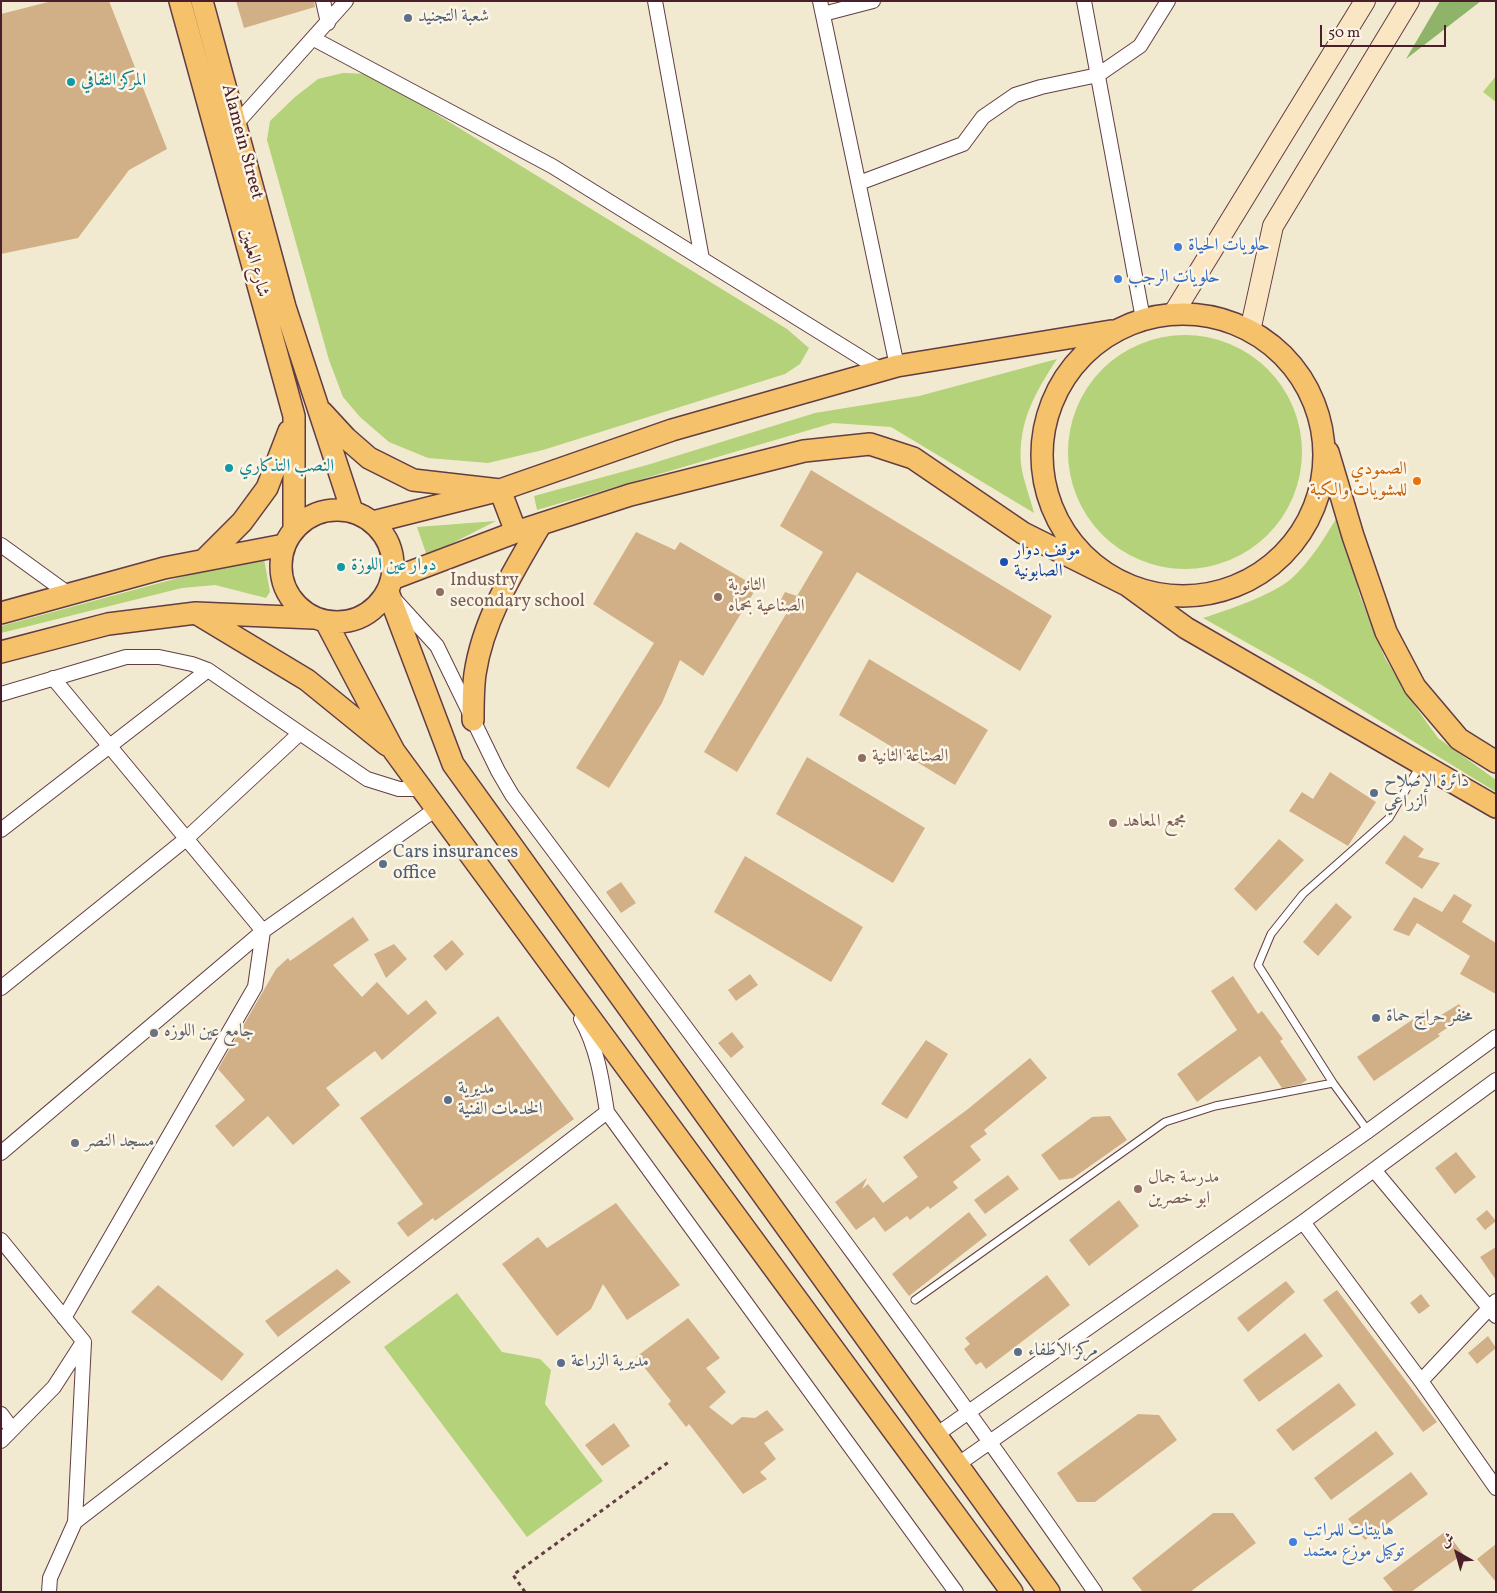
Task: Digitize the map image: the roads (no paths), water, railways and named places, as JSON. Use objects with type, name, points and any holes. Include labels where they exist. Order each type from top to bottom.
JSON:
[{"type":"main road","name":"شارع العلمين","points":[[180,1],[294,416],[290,537]]},
{"type":"main road","name":"Alamein Street","points":[[202,1],[237,123],[285,307],[352,511]]},
{"type":"main road","points":[[1173,314],[1365,1]]},
{"type":"main road","points":[[1250,331],[1273,226],[1408,1]]},
{"type":"main road","points":[[1496,762],[1459,739],[1415,687],[1386,632],[1352,536],[1312,398],[1296,371],[1276,348],[1250,331],[1226,320],[1173,314],[1143,319],[1116,331],[1087,351],[1065,378],[1049,409],[1042,444],[1043,479],[1054,513],[1072,542],[1097,567],[1127,585],[1186,628],[1496,807]]},
{"type":"main road","points":[[374,522],[500,490],[672,430],[889,368],[1116,331]]},
{"type":"main road","points":[[317,406],[346,438],[369,458],[412,480],[500,490]]},
{"type":"main road","points":[[204,560],[242,522],[267,488],[294,416]]},
{"type":"main road","points":[[390,585],[516,532],[630,495],[804,451],[870,444],[913,458],[1023,533],[1127,585],[1163,594],[1181,596],[1209,593],[1236,585],[1260,572],[1275,561],[1300,533],[1313,509],[1321,482],[1323,464],[1321,427]]},
{"type":"main road","points":[[500,490],[516,532]]},
{"type":"main road","points":[[1,652],[108,624],[196,613],[319,620],[344,622],[362,617],[377,606],[390,585],[394,563],[391,548],[384,534],[374,522],[352,511],[336,509],[321,512],[307,518],[290,537],[280,562],[282,579],[288,595],[298,608],[319,620],[394,752],[1012,1592]]},
{"type":"main road","points":[[472,720],[475,674],[486,629],[515,570],[541,524]]},
{"type":"main road","points":[[1,613],[164,568],[204,560],[290,537]]},
{"type":"main road","points":[[390,585],[453,764],[1049,1592]]},
{"type":"main road","points":[[196,613],[306,680],[394,752]]},
{"type":"street","points":[[323,1],[328,23]]},
{"type":"street","points":[[237,123],[346,1]]},
{"type":"street","points":[[655,1],[702,259]]},
{"type":"street","points":[[872,1],[822,8],[859,184],[889,368]]},
{"type":"street","points":[[1084,1],[1143,319]]},
{"type":"street","points":[[859,184],[963,144],[983,117],[1015,95],[1041,87],[1098,75],[1140,46],[1168,1]]},
{"type":"street","points":[[314,39],[552,166],[702,259],[889,368]]},
{"type":"street","points":[[1,545],[70,595]]},
{"type":"street","points":[[390,585],[437,646],[472,720],[512,795],[991,1441],[1095,1592]]},
{"type":"street","points":[[1,694],[126,657],[142,656],[176,659],[208,670],[299,734],[372,782],[399,789],[422,789]]},
{"type":"street","points":[[1,830],[208,670]]},
{"type":"street","points":[[53,678],[262,931],[256,987],[64,1318]]},
{"type":"street","points":[[1,988],[186,839],[299,734]]},
{"type":"street","points":[[1,1153],[262,931],[436,809]]},
{"type":"street","points":[[540,949],[590,1034],[600,1069],[608,1112],[956,1592]]},
{"type":"street","points":[[936,1435],[968,1410],[1368,1131],[1496,1037]]},
{"type":"street","points":[[957,1465],[1303,1222],[1496,1080]]},
{"type":"street","points":[[75,1522],[608,1112]]},
{"type":"street","points":[[1374,1170],[1493,1308],[1420,1381]]},
{"type":"street","points":[[1303,1222],[1496,1488]]},
{"type":"street","points":[[1,1240],[84,1342],[75,1522],[50,1578],[49,1592]]},
{"type":"street","points":[[1,1441],[54,1387],[84,1342]]},
{"type":"street","points":[[1,1414],[12,1429]]},
{"type":"lane","points":[[1368,1131],[1333,1083],[1258,965],[1272,934],[1303,894],[1389,818],[1422,763]]},
{"type":"lane","points":[[916,1300],[1166,1122],[1215,1106],[1333,1083]]},
{"type":"place","name":"شعبة التجنيد","points":[[408,18]]},
{"type":"place","name":"المركز الثقافي","points":[[71,82]]},
{"type":"place","name":"حلويات الحياة","points":[[1178,247]]},
{"type":"place","name":"حلويات الرجب","points":[[1118,279]]},
{"type":"place","name":"النصب التذكاري","points":[[229,468]]},
{"type":"place","name":"الصمودي للمشويات والكبة","points":[[1417,481]]},
{"type":"place","name":"موقف دوار الصابونية","points":[[1004,562]]},
{"type":"place","name":"دوار عين اللوزة","points":[[341,567]]},
{"type":"place","name":"Industry secondary school","points":[[440,592]]},
{"type":"place","name":"الثانوية الصناعية بحماه","points":[[718,597]]},
{"type":"place","name":"الصناعة الثانية","points":[[862,758]]},
{"type":"place","name":"دائرة الإصلاح الزراعي","points":[[1374,793]]},
{"type":"place","name":"مجمع المعاهد","points":[[1113,823]]},
{"type":"place","name":"Cars insurances office","points":[[383,864]]},
{"type":"place","name":"مخفر حراج حماة","points":[[1376,1018]]},
{"type":"place","name":"جامع عين اللوزه","points":[[154,1033]]},
{"type":"place","name":"مديرية الخدمات الفنية","points":[[448,1100]]},
{"type":"place","name":"مسجد النصر","points":[[75,1143]]},
{"type":"place","name":"مدرسة جمال ابو خصرين","points":[[1138,1189]]},
{"type":"place","name":"مركز الاطفاء","points":[[1018,1352]]},
{"type":"place","name":"مديرية الزراعة","points":[[561,1363]]},
{"type":"place","name":"هابيتات للمراتب توكيل موزع معتمد","points":[[1293,1542]]}]
